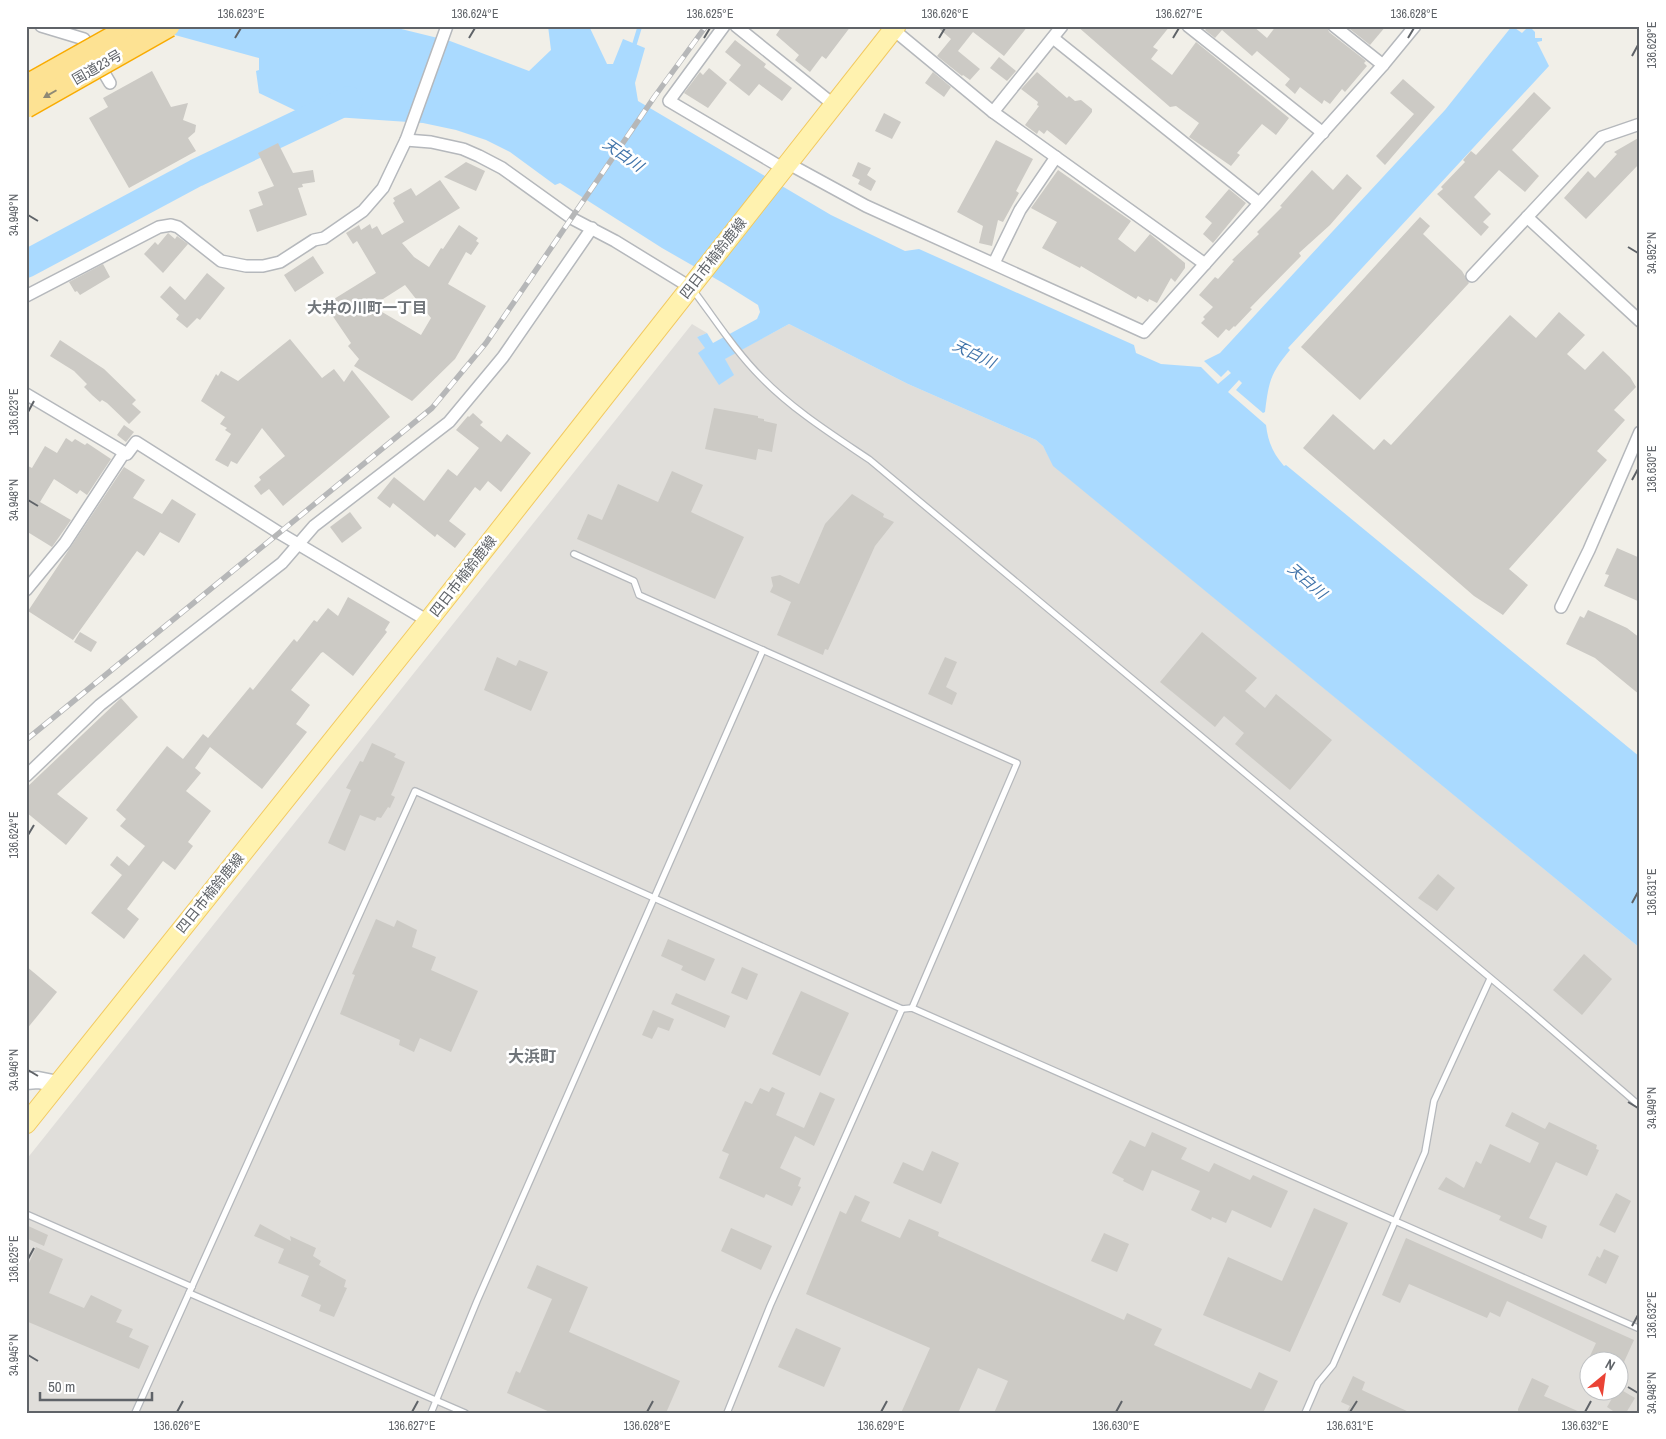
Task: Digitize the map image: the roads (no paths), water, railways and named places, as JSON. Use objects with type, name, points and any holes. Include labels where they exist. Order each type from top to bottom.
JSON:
[{"type":"highway","name":"国道23号","points":[[26,86],[133,26]]},
{"type":"highway","name":"国道23号","points":[[26,107],[169,26]]},
{"type":"main road","name":"四日市楠鈴鹿線","points":[[26,1124],[428,621],[893,28]]},
{"type":"street","points":[[41,26],[84,39],[110,83]]},
{"type":"street","points":[[26,296],[148,231],[171,225],[178,227],[220,261],[246,266],[263,266],[280,262],[314,240],[324,238],[373,202],[383,188],[406,140],[447,26]]},
{"type":"street","points":[[724,26],[669,101],[784,169],[1144,332],[1323,133],[1415,26]]},
{"type":"street","points":[[736,26],[834,105]]},
{"type":"street","points":[[993,112],[1062,26]]},
{"type":"street","points":[[1188,26],[1323,133]]},
{"type":"street","points":[[1334,26],[1383,65]]},
{"type":"street","points":[[893,28],[993,112],[1205,264]]},
{"type":"street","points":[[1053,38],[1259,203]]},
{"type":"street","points":[[1472,276],[1602,137],[1640,124]]},
{"type":"street","points":[[406,140],[431,142],[463,149],[480,156],[502,168],[573,219],[694,282]]},
{"type":"street","points":[[994,264],[1020,210],[1056,157]]},
{"type":"street","points":[[1527,216],[1640,321]]},
{"type":"street","points":[[26,776],[100,705],[282,563],[314,526],[449,422],[503,357],[592,228]]},
{"type":"street","points":[[26,394],[124,453]]},
{"type":"street","points":[[1561,607],[1589,550],[1640,432]]},
{"type":"street","points":[[26,590],[65,543],[124,453],[127,454],[136,442],[298,544],[428,621]]},
{"type":"street","points":[[26,1081],[38,1080],[58,1084]]},
{"type":"lane","points":[[694,282],[724,331],[743,358],[762,379],[798,409],[878,467],[1640,1106]]},
{"type":"lane","points":[[574,554],[634,581],[638,595],[1017,763],[912,1008]]},
{"type":"lane","points":[[431,1413],[477,1301],[763,650]]},
{"type":"lane","points":[[135,1413],[415,790],[902,1009],[912,1008],[1640,1329]]},
{"type":"lane","points":[[1305,1413],[1318,1383],[1333,1365],[1425,1152],[1434,1101],[1490,979]]},
{"type":"lane","points":[[727,1413],[770,1306],[902,1009]]},
{"type":"lane","points":[[26,1214],[192,1287]]},
{"type":"lane","points":[[189,1293],[465,1413]]},
{"type":"water","name":"天白川","points":[[142,26],[389,26],[450,41],[529,71],[551,50],[548,26],[589,26],[607,64],[613,64],[623,39],[645,48],[635,83],[638,101],[831,215],[905,251],[919,249],[1134,345],[1136,353],[1161,364],[1201,367],[1218,384],[1231,373],[1228,370],[1221,377],[1204,361],[1220,353],[1445,110],[1512,26],[1522,33],[1529,26],[1535,32],[1535,38],[1542,38],[1542,41],[1537,42],[1549,66],[1288,348],[1290,350],[1274,372],[1265,412],[1263,413],[1236,390],[1242,383],[1239,380],[1228,392],[1266,425],[1272,447],[1284,466],[1286,465],[1640,757],[1640,948],[1053,466],[1043,446],[1036,440],[908,384],[789,324],[725,359],[734,375],[719,385],[698,353],[705,348],[697,337],[707,333],[713,343],[757,319],[760,312],[758,305],[723,283],[662,248],[560,183],[555,185],[510,152],[486,140],[456,130],[423,123],[305,115],[259,93],[256,71],[259,70],[259,58]]},
{"type":"waterway","points":[[633,49],[640,26]]},
{"type":"waterway","points":[[26,264],[196,173],[349,100]]},
{"type":"railway","points":[[26,740],[432,408],[486,343],[655,96],[706,26]]},
{"type":"district","name":"大井の川町一丁目","points":[[367,308]]},
{"type":"district","name":"大浜町","points":[[532,1056]]}]
